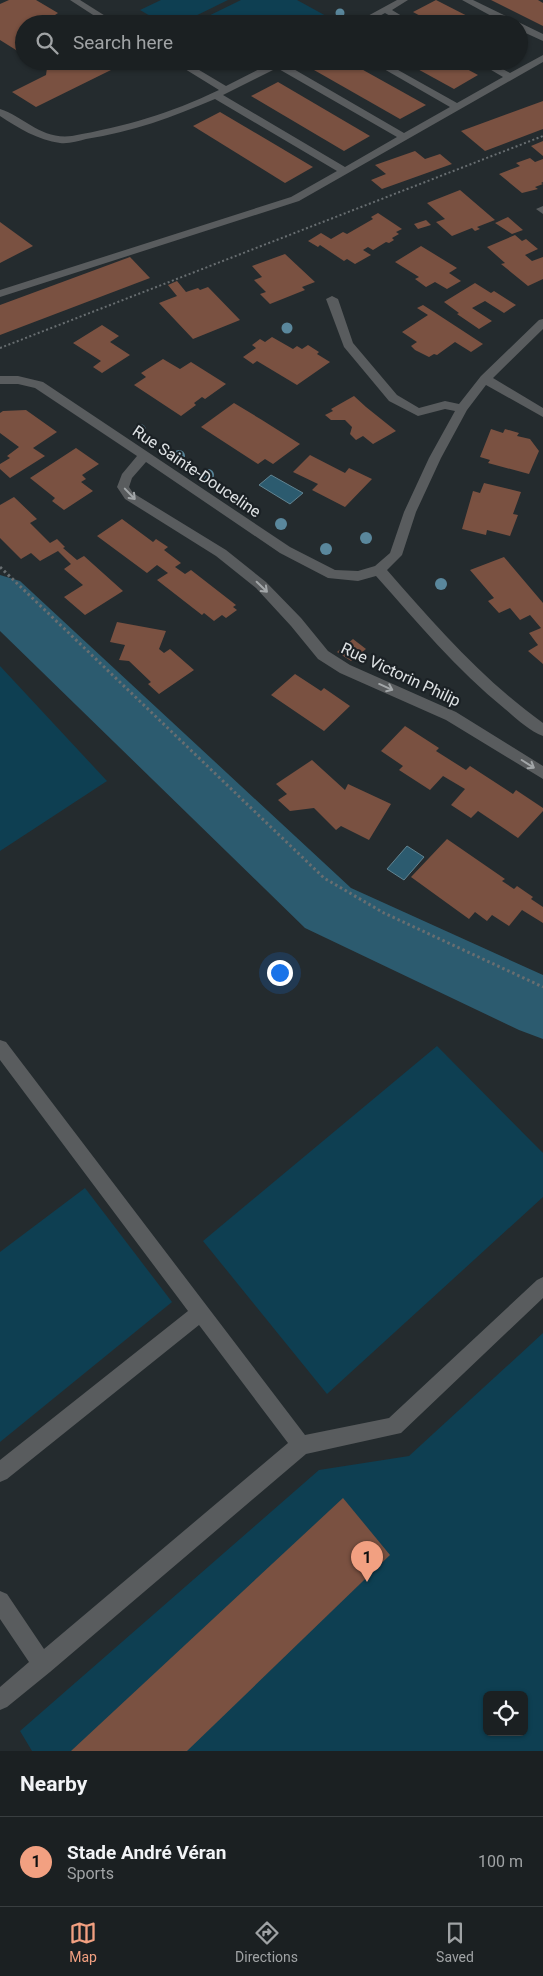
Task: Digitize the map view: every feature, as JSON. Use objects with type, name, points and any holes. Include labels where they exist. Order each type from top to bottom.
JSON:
[{"type":"street","points":[[74,0],[99,15]]},
{"type":"street","points":[[375,15],[404,0]]},
{"type":"street","points":[[466,0],[496,15]]},
{"type":"street","points":[[385,10],[394,15]]},
{"type":"street","points":[[528,30],[543,38]]},
{"type":"street","points":[[528,67],[543,58]]},
{"type":"street","points":[[190,70],[345,171]]},
{"type":"street","points":[[1,114],[27,130],[63,140],[109,134],[172,114],[267,70]]},
{"type":"street","points":[[293,70],[404,137]]},
{"type":"street","points":[[391,70],[458,107]]},
{"type":"street","points":[[497,70],[510,77]]},
{"type":"street","points":[[0,294],[296,199],[522,70]]},
{"type":"street","points":[[332,299],[348,344],[393,398],[418,412],[445,405],[462,408]]},
{"type":"street","points":[[543,323],[485,379],[462,408],[435,458],[410,512],[396,555],[379,570],[438,640],[474,676],[512,709],[543,730]]},
{"type":"street","points":[[485,379],[543,413]]},
{"type":"street","name":"Rue Sainte-Douceline","points":[[0,380],[18,380],[39,385],[285,550],[333,575],[358,576],[379,570]]},
{"type":"street","name":"Rue Victorin Philip","points":[[145,456],[126,477],[123,487],[128,496],[221,552],[261,585],[296,622],[323,655],[345,669],[451,716],[543,773]]},
{"type":"street","points":[[0,1047],[301,1445]]},
{"type":"street","points":[[0,1700],[301,1445],[394,1426],[543,1286]]},
{"type":"street","points":[[0,1472],[201,1312]]},
{"type":"street","points":[[0,1601],[43,1665]]},
{"type":"path","points":[[0,348],[543,136]]},
{"type":"path","points":[[0,567],[324,878],[384,914],[543,987]]},
{"type":"shaded area","points":[[161,0],[228,0],[197,15],[149,15],[140,10]]},
{"type":"shaded area","points":[[241,0],[297,0],[324,15],[210,15]]},
{"type":"shaded area","points":[[271,475],[303,493],[290,504],[259,485]]},
{"type":"shaded area","points":[[0,666],[107,781],[0,851]]},
{"type":"shaded area","points":[[407,846],[424,857],[404,880],[387,869]]},
{"type":"shaded area","points":[[437,1046],[543,1153],[543,1197],[327,1394],[203,1241]]},
{"type":"shaded area","points":[[85,1188],[172,1302],[0,1442],[0,1252]]},
{"type":"shaded area","points":[[543,1333],[543,1751],[32,1751],[20,1731],[319,1470],[409,1456]]},
{"type":"building","points":[[9,0],[36,0],[58,13],[55,15],[15,15],[15,49],[0,40],[0,4]]},
{"type":"building","points":[[436,0],[465,15],[418,15],[413,12]]},
{"type":"building","points":[[491,0],[538,0],[543,3],[543,26],[528,18],[528,15],[521,15]]},
{"type":"building","points":[[47,70],[111,70],[36,107],[12,92],[46,75]]},
{"type":"building","points":[[314,70],[363,70],[426,105],[400,119]]},
{"type":"building","points":[[419,70],[469,70],[478,75],[454,89]]},
{"type":"building","points":[[278,82],[370,136],[344,151],[251,96]]},
{"type":"building","points":[[543,101],[543,129],[485,151],[461,131]]},
{"type":"building","points":[[220,112],[313,167],[285,183],[193,126]]},
{"type":"building","points":[[543,141],[543,156],[531,146]]},
{"type":"building","points":[[415,151],[425,159],[440,154],[452,164],[382,189],[371,180],[386,174],[375,165]]},
{"type":"building","points":[[530,158],[535,162],[543,159],[543,182],[541,183],[543,184],[535,187],[538,189],[522,193],[499,174],[520,166],[516,163]]},
{"type":"building","points":[[460,190],[495,220],[477,227],[480,229],[475,231],[472,228],[452,236],[436,222],[445,219],[427,203]]},
{"type":"building","points":[[378,213],[402,229],[396,232],[399,234],[392,238],[394,240],[389,243],[386,242],[373,250],[368,247],[363,250],[371,255],[355,264],[347,259],[344,261],[320,245],[318,247],[308,241],[321,233],[331,239],[343,232],[347,234],[373,219],[371,217]]},
{"type":"building","points":[[508,217],[523,230],[512,234],[495,223]]},
{"type":"building","points":[[426,220],[431,225],[418,229],[414,224]]},
{"type":"building","points":[[0,222],[33,246],[0,263]]},
{"type":"building","points":[[515,235],[522,241],[526,239],[538,249],[525,255],[532,261],[543,257],[543,279],[528,286],[501,264],[505,263],[487,247]]},
{"type":"building","points":[[421,246],[457,268],[449,273],[461,281],[447,289],[435,282],[426,287],[415,279],[419,277],[395,262]]},
{"type":"building","points":[[285,254],[315,282],[302,287],[305,290],[270,304],[260,294],[266,292],[254,280],[262,277],[252,266]]},
{"type":"building","points":[[130,257],[150,278],[0,335],[0,305]]},
{"type":"building","points":[[177,281],[186,292],[208,287],[240,320],[193,339],[159,303],[177,296],[168,285]]},
{"type":"building","points":[[475,283],[491,293],[494,291],[516,305],[504,313],[485,301],[472,308],[492,321],[479,329],[457,314],[459,313],[444,302]]},
{"type":"building","points":[[423,305],[483,344],[471,352],[455,342],[437,355],[434,354],[429,357],[415,350],[411,346],[417,342],[402,332],[428,315],[417,308]]},
{"type":"building","points":[[102,325],[119,336],[110,342],[130,355],[102,373],[93,367],[101,361],[73,343]]},
{"type":"building","points":[[272,337],[293,349],[297,346],[302,349],[308,345],[319,352],[317,354],[330,362],[297,385],[257,361],[253,364],[243,357],[256,348],[252,345],[260,339],[265,342]]},
{"type":"building","points":[[163,359],[180,369],[191,362],[226,384],[205,399],[202,397],[194,403],[196,405],[181,416],[134,385],[146,377],[141,373]]},
{"type":"building","points":[[354,396],[396,431],[373,444],[363,436],[356,440],[350,434],[352,427],[345,420],[331,420],[325,415],[333,411],[331,409]]},
{"type":"building","points":[[234,403],[300,444],[273,464],[265,459],[258,464],[201,427]]},
{"type":"building","points":[[26,410],[57,432],[33,448],[45,456],[10,478],[0,469],[0,464],[10,458],[7,456],[19,447],[0,433],[0,413],[3,411]]},
{"type":"building","points":[[491,429],[503,433],[505,429],[519,433],[517,436],[530,439],[539,451],[529,474],[488,463],[490,460],[480,457]]},
{"type":"building","points":[[76,448],[99,464],[82,475],[86,479],[81,482],[93,491],[64,510],[52,501],[55,498],[30,478]]},
{"type":"building","points":[[310,455],[345,473],[349,468],[372,479],[345,507],[312,490],[318,484],[293,472]]},
{"type":"building","points":[[484,483],[521,492],[513,514],[518,515],[510,536],[487,530],[486,535],[462,529],[473,491],[480,493]]},
{"type":"building","points":[[14,497],[37,519],[30,523],[50,543],[57,539],[65,547],[63,548],[77,560],[84,556],[123,591],[85,615],[64,597],[83,585],[64,569],[71,564],[58,551],[40,561],[31,553],[21,559],[0,538],[0,505]]},
{"type":"building","points":[[122,519],[153,542],[156,539],[168,547],[164,550],[181,563],[175,567],[185,574],[191,570],[236,605],[233,607],[237,610],[226,618],[222,615],[214,621],[204,613],[202,615],[157,580],[168,573],[157,565],[147,573],[97,536]]},
{"type":"building","points":[[504,557],[543,603],[543,664],[528,651],[538,645],[529,633],[541,628],[530,615],[520,620],[510,608],[499,613],[488,601],[494,598],[470,570]]},
{"type":"building","points":[[117,622],[166,631],[159,649],[164,653],[170,649],[194,670],[159,694],[148,684],[151,682],[129,661],[119,660],[125,645],[110,642]]},
{"type":"building","points":[[353,639],[366,649],[351,661],[337,652]]},
{"type":"building","points":[[295,674],[321,691],[324,688],[350,706],[324,731],[271,695]]},
{"type":"building","points":[[405,726],[439,748],[436,751],[466,770],[470,766],[513,794],[516,790],[543,808],[543,811],[518,838],[478,811],[471,818],[451,805],[465,789],[443,776],[430,790],[399,770],[403,766],[381,751]]},
{"type":"building","points":[[312,760],[345,790],[348,784],[391,804],[369,840],[341,826],[336,830],[314,808],[290,811],[278,800],[287,794],[276,784]]},
{"type":"building","points":[[447,839],[505,879],[502,881],[514,889],[517,886],[533,897],[531,899],[543,907],[543,923],[522,910],[509,926],[492,915],[487,921],[475,912],[469,919],[411,877]]},
{"type":"building","points":[[343,1498],[390,1555],[187,1751],[71,1751]]},
{"type":"waterway","points":[[0,596],[328,908],[543,1008]]},
{"type":"place","name":"Stade André Véran","points":[[367,1582]]}]
